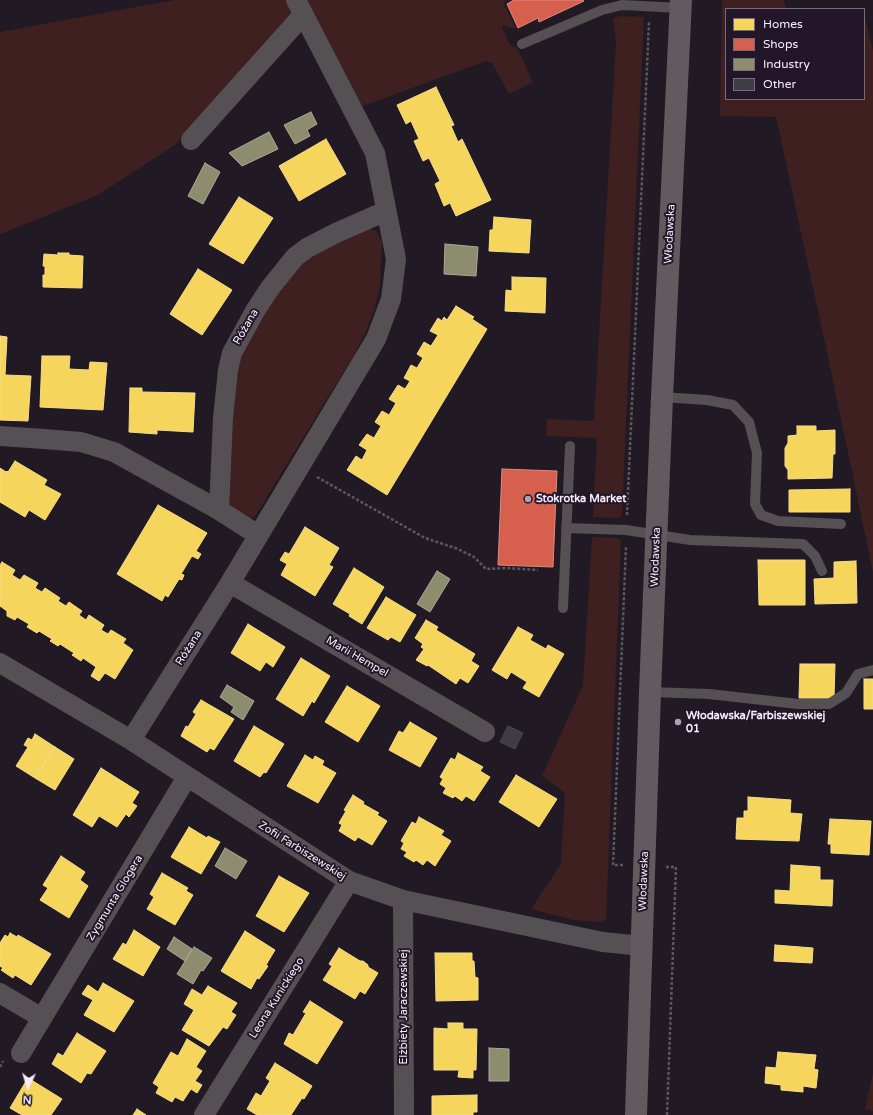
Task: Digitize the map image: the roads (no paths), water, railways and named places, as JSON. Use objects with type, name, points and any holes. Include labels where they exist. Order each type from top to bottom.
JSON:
[{"type":"main road","name":"Włodawska","points":[[636,1115],[650,692],[662,397],[681,4]]},
{"type":"street","points":[[191,140],[299,8]]},
{"type":"street","name":"Różana","points":[[131,740],[230,583],[376,339],[391,299],[396,259],[375,152],[299,8]]},
{"type":"street","name":"Różana","points":[[219,510],[223,418],[228,370],[232,353],[270,288],[286,266],[295,257],[307,248],[336,233],[386,211]]},
{"type":"street","points":[[0,436],[44,438],[81,442],[114,452],[219,510],[258,535]]},
{"type":"street","name":"Marii Hempel","points":[[230,583],[485,732]]},
{"type":"street","name":"Zofii Farbiszewskiej","points":[[0,663],[131,740],[349,881],[403,900],[602,942],[642,946]]},
{"type":"street","name":"Zygmunta Glogera","points":[[21,1052],[187,777]]},
{"type":"street","name":"Leona Kunickiego","points":[[204,1115],[349,881]]},
{"type":"street","name":"Elżbiety Jaraczewskiej","points":[[403,900],[404,1115]]},
{"type":"street","points":[[0,993],[42,1018]]},
{"type":"lane","points":[[522,44],[602,10],[622,5],[650,6],[681,4]]},
{"type":"lane","points":[[662,397],[707,400],[733,405],[749,422],[757,453],[755,504],[761,515],[778,521],[841,524]]},
{"type":"lane","points":[[563,608],[570,446]]},
{"type":"lane","points":[[566,528],[626,530],[690,540],[803,544],[815,556],[822,571]]},
{"type":"lane","points":[[650,692],[709,694],[798,704],[829,704],[846,693],[858,674],[873,670]]},
{"type":"place","name":"Stokrotka Market","points":[[528,499]]},
{"type":"place","name":"Włodawska/Farbiszewskiej 01","points":[[678,722]]}]
